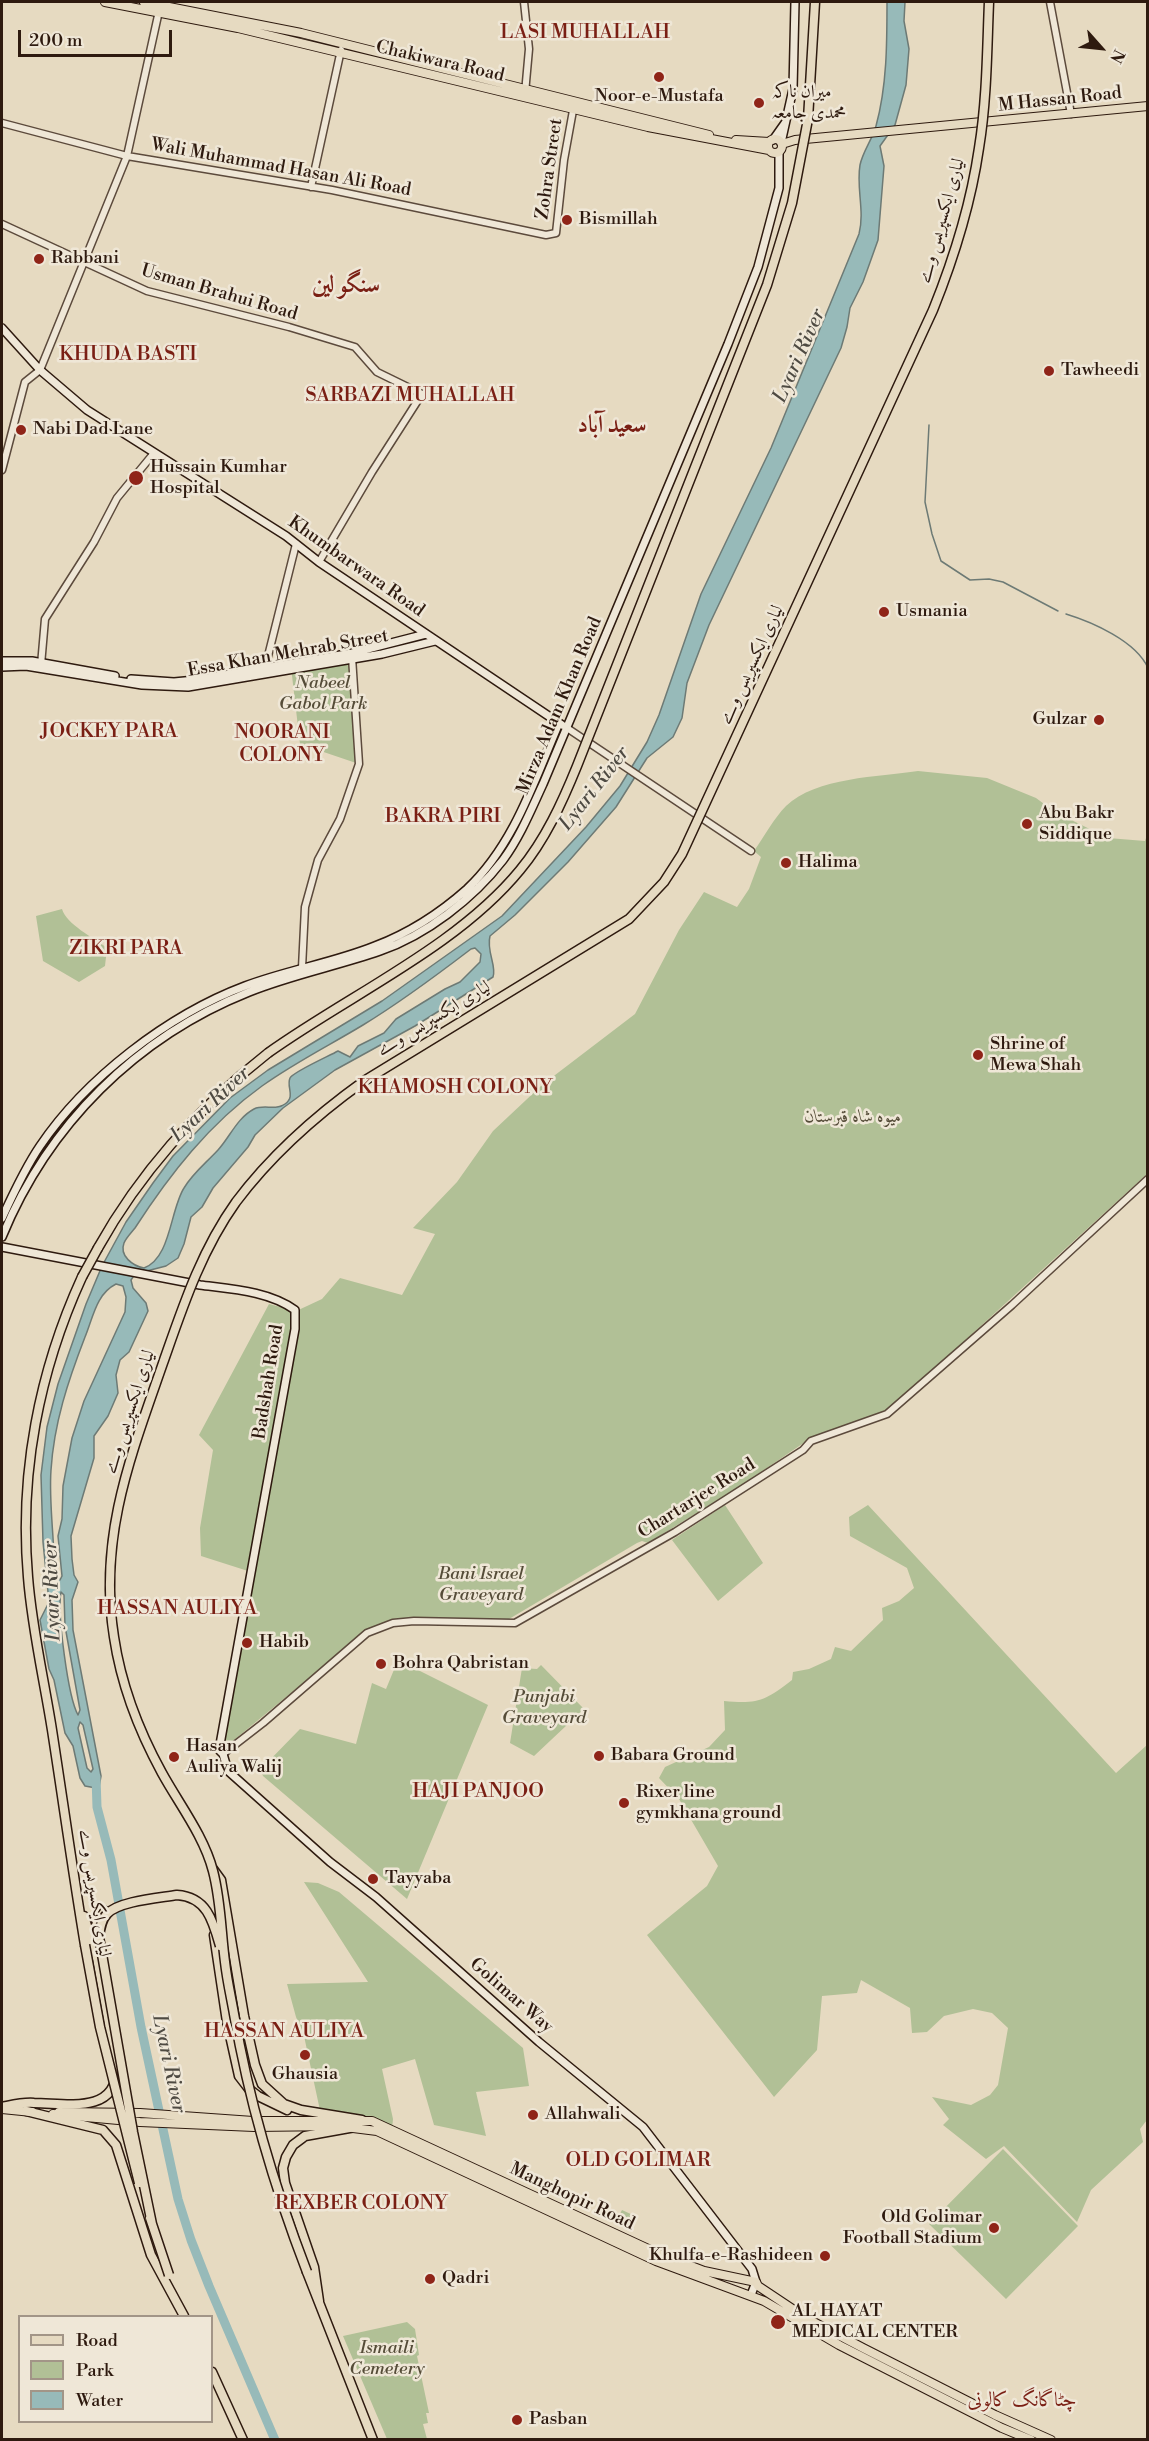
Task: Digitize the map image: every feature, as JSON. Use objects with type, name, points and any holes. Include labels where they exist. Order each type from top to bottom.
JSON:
[{"type":"highway","name":"لیاری ایکسپریس وے","points":[[185,2315],[136,2174],[100,2026],[32,1611],[26,1523],[30,1453],[43,1386],[63,1322],[82,1277],[145,1176],[179,1135],[210,1103],[255,1063],[300,1030],[472,918],[520,870],[548,827],[577,766],[776,260],[796,186],[808,119],[815,2]]},
{"type":"highway","name":"لیاری ایکسپریس وے","points":[[373,2439],[282,2207],[255,2109],[235,2019],[225,1965],[220,1906],[213,1869],[199,1838],[160,1770],[142,1732],[128,1692],[114,1638],[110,1579],[117,1508],[125,1473],[197,1268],[235,1204],[260,1172],[293,1136],[326,1107],[364,1081],[629,919],[664,882],[682,854],[928,321],[949,269],[967,206],[980,147],[988,63],[989,2]]},
{"type":"highway","points":[[213,1869],[221,1880],[244,2016],[255,2066],[262,2084],[284,2104],[330,2115]]},
{"type":"highway","points":[[2,2108],[31,2102],[86,2104],[102,2099],[114,2087],[117,2070],[92,1941],[77,1894]]},
{"type":"highway","points":[[92,1941],[100,1917],[108,1910],[117,1906],[184,1895],[200,1903],[212,1917],[225,1965]]},
{"type":"highway","points":[[117,1906],[103,1919],[99,1937],[133,2132],[152,2224]]},
{"type":"highway","points":[[212,1917],[227,2022],[239,2076],[249,2089],[275,2106],[290,2111],[362,2120]]},
{"type":"highway","points":[[26,2111],[103,2130],[111,2137],[116,2145],[151,2255],[184,2315]]},
{"type":"highway","points":[[320,2301],[314,2267],[285,2183],[286,2157],[293,2145],[305,2136],[355,2127]]},
{"type":"highway","points":[[213,2374],[243,2439]]},
{"type":"main road","name":"Chakiwara Road","points":[[105,2],[159,8],[342,43],[679,134],[770,144]]},
{"type":"main road","name":"Chakiwara Road","points":[[144,2],[159,8],[340,54],[525,93]]},
{"type":"main road","name":"Mirza Adam Khan Road","points":[[2,1237],[24,1190],[59,1134],[105,1084],[148,1049],[204,1013],[251,991],[393,946],[437,920],[478,888],[503,859],[520,832],[567,728],[758,267],[779,188],[781,146],[793,89],[795,2]]},
{"type":"main road","name":"M Hassan Road","points":[[781,146],[791,140],[1148,106]]},
{"type":"main road","name":"Mirza Adam Khan Road","points":[[770,144],[786,120]]},
{"type":"main road","points":[[777,139],[781,146],[775,153],[770,144],[777,139]]},
{"type":"main road","name":"Khumbarwara Road","points":[[2,328],[40,370],[87,410],[296,544],[435,642],[567,728]]},
{"type":"main road","points":[[352,656],[426,634]]},
{"type":"main road","name":"Essa Khan Mehrab Street","points":[[2,661],[40,665],[142,685],[181,687],[435,642]]},
{"type":"main road","name":"Essa Khan Mehrab Street","points":[[2,667],[40,665]]},
{"type":"main road","name":"Mirza Adam Khan Road","points":[[2,1218],[34,1155],[69,1109],[114,1065],[158,1031],[244,986],[373,947],[394,938],[439,912],[467,889],[497,854],[513,828],[559,723]]},
{"type":"main road","name":"Badshah Road","points":[[2,1247],[277,1299],[295,1310],[295,1329],[219,1750],[223,1754]]},
{"type":"main road","name":"Golimar Way","points":[[223,1754],[228,1771],[330,1862],[376,1897],[539,2042],[643,2127],[752,2269],[756,2282]]},
{"type":"main road","name":"Manghopir Road","points":[[2,2108],[68,2117],[140,2122],[355,2127],[388,2136],[656,2261],[751,2295],[839,2345],[1002,2428],[1030,2439]]},
{"type":"main road","name":"Manghopir Road","points":[[46,2113],[137,2113],[253,2124],[372,2121],[657,2253],[704,2271],[756,2282],[758,2286],[806,2318],[863,2349],[995,2415],[1051,2439]]},
{"type":"main road","points":[[751,2295],[756,2282]]},
{"type":"street","points":[[524,2],[529,50],[525,93]]},
{"type":"street","points":[[1050,2],[1071,114]]},
{"type":"street","points":[[2,470],[25,382],[40,370],[127,156],[159,8]]},
{"type":"street","points":[[311,187],[342,43]]},
{"type":"street","name":"Zohra Street","points":[[556,233],[564,160],[574,105]]},
{"type":"street","name":"Wali Muhammad Hasan Ali Road","points":[[2,123],[127,156],[311,187],[546,235],[556,233]]},
{"type":"street","name":"Usman Brahui Road","points":[[2,224],[147,291],[289,327],[355,347],[377,372],[422,394],[372,472],[319,562]]},
{"type":"street","points":[[40,665],[45,619],[94,542],[117,498],[154,453]]},
{"type":"street","points":[[264,672],[296,544]]},
{"type":"street","points":[[302,968],[305,906],[318,860],[340,819],[359,764],[352,656]]},
{"type":"street","points":[[567,728],[751,851]]},
{"type":"street","name":"Chartarjee Road","points":[[223,1754],[263,1723],[367,1633],[393,1623],[515,1623],[675,1532],[802,1450],[811,1441],[887,1414],[1012,1305],[1148,1179]]},
{"type":"green space","name":"Nabeel Gabol Park","points":[[348,656],[359,764],[300,744],[291,667]]},
{"type":"green space","name":"میوہ شاہ قبرستان","points":[[918,771],[987,778],[1036,798],[1055,812],[1108,838],[1145,841],[1147,835],[1147,1174],[890,1409],[805,1442],[739,1487],[648,1543],[642,1541],[637,1543],[509,1619],[413,1619],[366,1631],[228,1745],[225,1740],[248,1571],[201,1556],[200,1528],[213,1450],[199,1435],[269,1304],[288,1309],[292,1313],[322,1299],[340,1278],[402,1295],[435,1234],[413,1228],[457,1182],[493,1131],[542,1085],[635,1014],[679,930],[704,892],[737,907],[749,889],[761,857],[754,851],[786,806],[799,796],[831,784]]},
{"type":"green space","points":[[62,909],[69,920],[107,948],[105,966],[79,982],[43,961],[36,916]]},
{"type":"green space","points":[[725,1505],[763,1563],[718,1601],[672,1540]]},
{"type":"green space","points":[[868,1505],[1116,1773],[1147,1745],[1147,2120],[1140,2129],[1143,2142],[1091,2190],[1077,2222],[1004,2146],[986,2159],[943,2125],[949,2119],[932,2097],[971,2105],[990,2095],[998,2085],[1008,2028],[992,2013],[973,2009],[944,2016],[927,2032],[912,2033],[910,2008],[861,1980],[857,1993],[822,1996],[817,2050],[774,2097],[647,1935],[707,1886],[718,1866],[679,1799],[659,1778],[665,1767],[709,1747],[725,1730],[724,1701],[761,1700],[792,1680],[793,1672],[809,1669],[831,1659],[835,1647],[851,1651],[883,1620],[882,1608],[899,1601],[914,1588],[907,1568],[850,1536],[849,1517]]},
{"type":"green space","points":[[398,1660],[488,1705],[407,1899],[263,1776],[261,1771],[300,1729],[356,1744],[372,1683],[386,1689]]},
{"type":"green space","name":"Punjabi Graveyard","points":[[541,1665],[584,1709],[534,1756],[510,1743],[522,1668],[537,1669]]},
{"type":"green space","points":[[304,1882],[318,1883],[339,1892],[523,2048],[529,2086],[476,2092],[486,2136],[434,2125],[415,2059],[382,2069],[393,2119],[392,2129],[372,2121],[321,2115],[304,2036],[287,1984],[368,1982]]},
{"type":"green space","points":[[1003,2149],[1078,2226],[1006,2299],[929,2224]]},
{"type":"green space","points":[[622,2210],[635,2216],[633,2220],[618,2223],[617,2219]]},
{"type":"green space","name":"Ismaili Cemetery","points":[[407,2322],[415,2329],[419,2355],[417,2356],[429,2413],[426,2413],[428,2423],[423,2424],[427,2439],[387,2439],[343,2336]]},
{"type":"water","points":[[887,2],[905,2],[904,21],[909,49],[906,85],[895,125],[880,146],[884,166],[878,240],[863,282],[850,308],[841,348],[709,625],[687,683],[682,718],[673,737],[647,758],[616,807],[568,862],[515,915],[490,936],[489,947],[494,968],[493,977],[415,1026],[335,1070],[283,1108],[255,1135],[248,1147],[213,1188],[202,1207],[191,1217],[178,1258],[166,1266],[135,1274],[131,1280],[133,1288],[146,1303],[148,1311],[129,1352],[120,1360],[116,1375],[118,1393],[108,1416],[94,1436],[94,1458],[71,1536],[74,1575],[78,1582],[72,1600],[73,1630],[101,1776],[99,1787],[85,1786],[80,1778],[73,1746],[65,1733],[40,1620],[49,1602],[43,1542],[41,1475],[47,1427],[58,1384],[102,1266],[126,1222],[173,1156],[230,1098],[268,1070],[382,1001],[502,916],[586,827],[620,786],[647,742],[659,715],[701,594],[771,448],[859,234],[861,225],[860,165],[880,111],[886,64]],"holes":[[[475,948],[481,954],[480,962],[460,982],[396,1019],[384,1033],[358,1046],[350,1057],[338,1051],[293,1075],[289,1081],[290,1098],[285,1104],[278,1107],[254,1109],[243,1117],[184,1188],[179,1197],[165,1244],[153,1263],[144,1268],[128,1260],[123,1252],[126,1239],[177,1169],[225,1117],[262,1086],[391,1007]],[[116,1284],[123,1286],[126,1297],[125,1312],[84,1401],[72,1438],[63,1486],[62,1519],[58,1536],[62,1576],[60,1580],[55,1569],[51,1502],[51,1470],[55,1436],[68,1386],[93,1315],[109,1288]],[[61,1592],[64,1595],[65,1626],[80,1710],[78,1715],[67,1674],[60,1603]],[[80,1722],[83,1725],[93,1769],[91,1772],[87,1768],[78,1728]]]},
{"type":"waterway","points":[[929,425],[925,502],[941,561],[970,580],[989,579],[1003,582],[1058,611]]},
{"type":"waterway","points":[[1066,614],[1100,627],[1124,641],[1134,649],[1148,668]]},
{"type":"waterway","name":"Lyari River","points":[[96,1777],[97,1807],[111,1860],[141,2027],[178,2199],[209,2286],[275,2440]]},
{"type":"place","name":"Noor-e-Mustafa","points":[[659,77]]},
{"type":"place","name":"میران ناکہ محمدی جامعہ","points":[[759,103]]},
{"type":"place","name":"Bismillah","points":[[567,220]]},
{"type":"place","name":"Rabbani","points":[[39,259]]},
{"type":"place","name":"Tawheedi","points":[[1049,371]]},
{"type":"place","name":"Nabi Dad Lane","points":[[21,430]]},
{"type":"place","name":"Hussain Kumhar Hospital","points":[[136,478]]},
{"type":"place","name":"Usmania","points":[[884,612]]},
{"type":"place","name":"Gulzar","points":[[1099,720]]},
{"type":"place","name":"Abu Bakr Siddique","points":[[1027,824]]},
{"type":"place","name":"Halima","points":[[786,863]]},
{"type":"place","name":"Shrine of Mewa Shah","points":[[978,1055]]},
{"type":"place","name":"Habib","points":[[247,1643]]},
{"type":"place","name":"Bohra Qabristan","points":[[381,1664]]},
{"type":"place","name":"Babara Ground","points":[[599,1756]]},
{"type":"place","name":"Hasan Auliya Walij","points":[[174,1757]]},
{"type":"place","name":"Rixer line gymkhana ground","points":[[624,1803]]},
{"type":"place","name":"Tayyaba","points":[[373,1879]]},
{"type":"place","name":"Ghausia","points":[[305,2055]]},
{"type":"place","name":"Allahwali","points":[[533,2115]]},
{"type":"place","name":"Old Golimar Football Stadium","points":[[994,2228]]},
{"type":"place","name":"Khulfa-e-Rashideen","points":[[825,2256]]},
{"type":"place","name":"Qadri","points":[[430,2279]]},
{"type":"place","name":"AL HAYAT MEDICAL CENTER","points":[[778,2322]]},
{"type":"place","name":"Pasban","points":[[517,2420]]},
{"type":"district","name":"LASI MUHALLAH","points":[[585,33]]},
{"type":"district","name":"سنگو لین","points":[[346,286]]},
{"type":"district","name":"KHUDA BASTI","points":[[128,355]]},
{"type":"district","name":"SARBAZI MUHALLAH","points":[[410,396]]},
{"type":"district","name":"سعید آباد","points":[[612,426]]},
{"type":"district","name":"JOCKEY PARA","points":[[109,732]]},
{"type":"district","name":"NOORANI COLONY","points":[[282,744]]},
{"type":"district","name":"BAKRA PIRI","points":[[443,817]]},
{"type":"district","name":"ZIKRI PARA","points":[[126,949]]},
{"type":"district","name":"KHAMOSH COLONY","points":[[455,1088]]},
{"type":"district","name":"HASSAN AULIYA","points":[[177,1609]]},
{"type":"district","name":"HAJI PANJOO","points":[[478,1792]]},
{"type":"district","name":"HASSAN AULIYA","points":[[284,2032]]},
{"type":"district","name":"OLD GOLIMAR","points":[[638,2161]]},
{"type":"district","name":"REXBER COLONY","points":[[361,2204]]},
{"type":"district","name":"چٹاگانگ کالونی","points":[[1022,2401]]},
{"type":"park label","name":"Bani Israel Graveyard","points":[[481,1585]]}]
